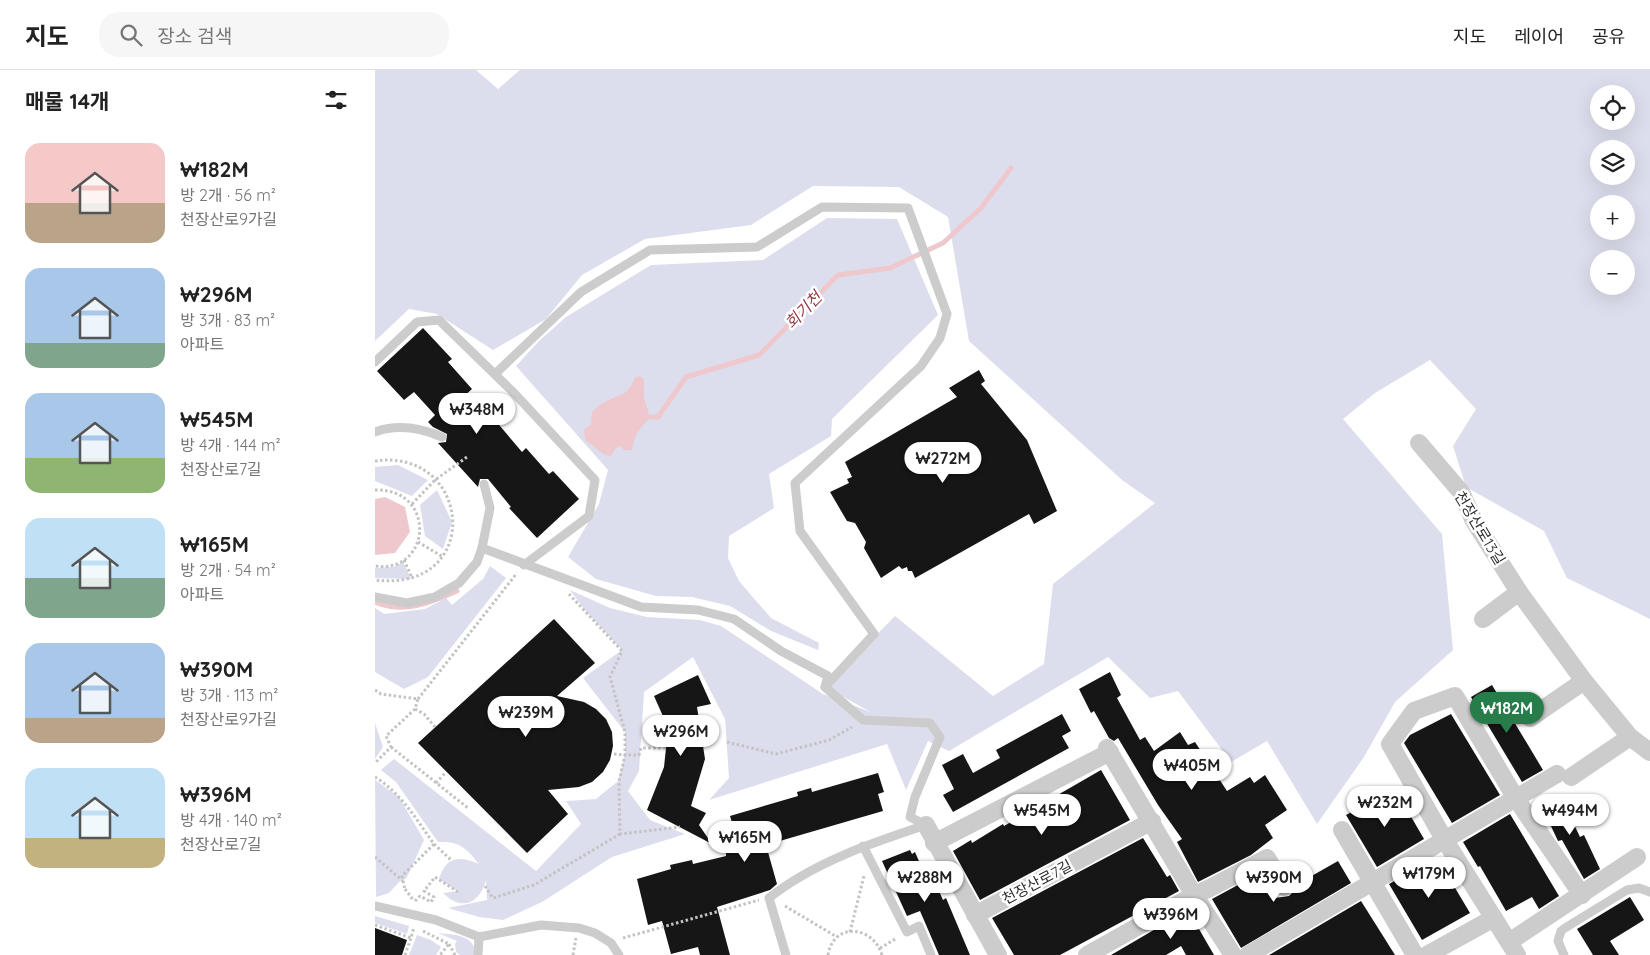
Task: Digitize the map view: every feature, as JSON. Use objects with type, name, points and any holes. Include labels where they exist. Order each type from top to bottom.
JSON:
[{"type":"street","name":"천장산로13길","points":[[1419,443],[1461,492],[1474,521],[1519,592],[1584,682],[1630,737],[1650,752]]},
{"type":"street","points":[[1483,619],[1519,592]]},
{"type":"street","points":[[1530,718],[1584,682]]},
{"type":"street","points":[[1582,895],[1515,797],[1455,696],[1414,711],[1390,744],[1444,840],[1513,949],[1582,895],[1637,858]]},
{"type":"street","points":[[1248,955],[1515,797],[1564,775],[1630,737]]},
{"type":"street","points":[[934,843],[1108,750],[1152,821],[1194,895],[1233,955]]},
{"type":"street","name":"천장산로7길","points":[[975,915],[1152,821]]},
{"type":"street","points":[[926,825],[934,843],[998,955]]},
{"type":"street","points":[[1341,830],[1415,955]]},
{"type":"street","points":[[1087,955],[1194,895],[1267,858],[1284,887]]},
{"type":"street","points":[[1427,955],[1494,918]]},
{"type":"lane","points":[[495,374],[581,292],[650,250],[757,247],[822,206],[909,208],[947,314],[940,338],[921,366],[795,483],[800,531],[874,634],[825,687]]},
{"type":"lane","points":[[375,362],[417,322],[439,320],[495,374],[595,480],[589,516],[524,565]]},
{"type":"lane","points":[[376,428],[402,427],[427,430],[442,437]]},
{"type":"lane","points":[[375,597],[407,603],[435,597],[459,582],[477,562],[482,548],[490,508],[484,484]]},
{"type":"lane","points":[[482,548],[641,607],[698,610],[734,619],[781,651],[828,676],[825,687]]},
{"type":"lane","points":[[825,687],[863,720],[930,723],[940,737],[915,797],[910,817],[926,825]]},
{"type":"lane","points":[[786,955],[769,898],[787,884],[863,846],[926,825]]},
{"type":"lane","points":[[863,846],[907,932],[919,926],[931,955]]},
{"type":"lane","points":[[1564,955],[1558,940],[1561,931],[1565,928],[1627,890],[1639,888],[1650,892]]},
{"type":"lane","points":[[375,906],[436,920],[479,937],[541,925],[579,928],[595,933],[611,943],[619,955]]},
{"type":"lane","points":[[478,955],[479,937]]},
{"type":"path","points":[[412,504],[435,480],[467,457]]},
{"type":"path","points":[[375,461],[392,459],[411,462],[429,472],[442,487],[450,503],[452,522],[450,546],[443,557],[429,571],[412,578],[393,582],[375,580]]},
{"type":"path","points":[[375,490],[389,490],[402,495],[412,504],[418,516],[421,529],[418,542],[404,560],[394,565],[375,566]]},
{"type":"path","points":[[418,542],[443,557]]},
{"type":"path","points":[[404,560],[412,578]]},
{"type":"path","points":[[468,808],[391,747],[386,736],[415,709],[418,699],[524,565]]},
{"type":"path","points":[[565,591],[622,651],[610,677],[625,732],[625,755],[619,781],[620,834]]},
{"type":"path","points":[[375,690],[381,694],[418,699]]},
{"type":"path","points":[[415,709],[424,714],[435,727]]},
{"type":"path","points":[[727,742],[775,754],[829,740],[863,720]]},
{"type":"path","points":[[375,763],[391,747]]},
{"type":"path","points":[[614,754],[639,755],[641,748],[666,748]]},
{"type":"path","points":[[436,783],[446,772]]},
{"type":"path","points":[[375,776],[391,787],[406,804],[434,844],[451,860]]},
{"type":"path","points":[[485,886],[493,898],[534,886],[620,834],[680,827]]},
{"type":"path","points":[[405,890],[402,876],[434,844]]},
{"type":"path","points":[[375,857],[402,879],[405,890],[414,901],[430,906]]},
{"type":"path","points":[[850,932],[869,859]]},
{"type":"path","points":[[414,901],[421,896],[431,902],[434,897],[424,890],[435,877],[458,892]]},
{"type":"path","points":[[636,933],[769,898],[837,937]]},
{"type":"path","points":[[375,925],[411,938]]},
{"type":"path","points":[[405,955],[414,926],[449,944],[455,955]]},
{"type":"path","points":[[827,955],[837,937],[850,932],[868,934],[880,948],[882,955]]},
{"type":"path","points":[[880,948],[907,932]]},
{"type":"path","points":[[440,955],[449,944]]},
{"type":"shaded area","points":[[375,70],[476,70],[498,89],[520,70],[1650,70],[1650,619],[1567,578],[1544,531],[1466,487],[1453,446],[1476,409],[1430,360],[1375,393],[1343,419],[1442,534],[1453,650],[1395,702],[1364,757],[1317,824],[1267,741],[1231,762],[1178,691],[1150,698],[1108,657],[949,751],[928,741],[906,790],[887,744],[709,800],[729,778],[725,719],[693,657],[644,692],[639,771],[628,791],[650,820],[685,834],[612,857],[542,902],[503,920],[479,917],[448,908],[487,900],[486,880],[475,899],[463,903],[450,899],[443,893],[457,891],[439,879],[446,865],[455,859],[479,864],[457,844],[438,842],[396,782],[381,770],[394,759],[536,871],[581,824],[566,801],[596,799],[618,781],[625,755],[625,732],[583,678],[622,650],[584,609],[570,590],[610,608],[647,617],[700,620],[721,626],[823,694],[871,712],[825,687],[895,616],[993,696],[1044,664],[1053,584],[1155,503],[1122,480],[969,341],[948,217],[899,187],[813,186],[751,225],[645,239],[582,275],[546,319],[493,350],[437,314],[409,309],[375,341]]},
{"type":"shaded area","points":[[827,218],[897,219],[938,315],[832,419],[831,436],[769,474],[774,508],[729,536],[728,558],[739,581],[771,618],[819,643],[818,650],[771,631],[730,606],[692,597],[656,596],[596,579],[568,557],[599,504],[608,470],[516,366],[539,341],[566,317],[651,265],[763,260]]},
{"type":"shaded area","points":[[640,376],[644,379],[644,398],[650,417],[636,435],[632,450],[624,450],[620,446],[616,448],[611,456],[605,455],[585,440],[584,430],[591,424],[592,412],[603,403],[626,392],[635,377]]},
{"type":"shaded area","points":[[398,465],[428,480],[412,496],[375,481],[375,467]]},
{"type":"shaded area","points":[[437,490],[452,522],[443,549],[425,536],[420,505]]},
{"type":"shaded area","points":[[385,497],[405,507],[410,532],[395,553],[375,555],[375,499]]},
{"type":"shaded area","points":[[403,562],[411,579],[375,578],[375,568],[393,567]]},
{"type":"shaded area","points":[[490,566],[506,578],[428,677],[404,689],[375,672],[375,608],[384,614],[425,609],[446,598],[452,605],[483,579]]},
{"type":"shaded area","points":[[375,723],[383,747],[375,759]]},
{"type":"shaded area","points":[[375,780],[399,797],[424,840],[406,879],[402,879],[389,893],[376,897]]},
{"type":"shaded area","points":[[375,916],[409,926],[407,934],[375,923]]},
{"type":"shaded area","points":[[438,933],[457,935],[468,939],[472,943],[476,955],[460,955],[456,952],[455,944],[457,941]]},
{"type":"shaded area","points":[[417,935],[431,940],[441,947],[436,955],[409,955]]},
{"type":"building","points":[[423,328],[452,359],[448,362],[472,389],[459,401],[479,423],[489,413],[522,452],[526,448],[549,474],[553,471],[579,499],[537,538],[509,508],[511,507],[488,479],[480,479],[478,487],[438,443],[446,442],[447,434],[433,427],[428,422],[435,415],[414,392],[404,400],[377,371]]},
{"type":"building","points":[[979,370],[985,381],[981,384],[1027,440],[1057,511],[1034,524],[1029,514],[915,578],[912,571],[908,571],[907,567],[902,569],[899,566],[881,578],[864,548],[866,542],[855,523],[847,521],[830,492],[849,483],[847,479],[852,477],[845,462],[957,397],[949,388]]},
{"type":"building","points":[[554,619],[595,663],[557,696],[584,702],[596,709],[606,719],[612,732],[613,746],[610,760],[603,772],[592,782],[579,787],[548,790],[568,814],[527,853],[418,743]]},
{"type":"building","points":[[1110,672],[1121,695],[1117,698],[1140,740],[1145,737],[1154,751],[1180,732],[1188,745],[1195,742],[1227,791],[1250,777],[1254,783],[1265,775],[1287,810],[1265,825],[1273,838],[1251,855],[1198,882],[1177,842],[1182,839],[1158,805],[1118,738],[1114,741],[1109,738],[1094,711],[1091,713],[1079,689]]},
{"type":"building","points":[[698,675],[711,704],[697,707],[705,759],[691,806],[706,813],[699,825],[712,844],[647,810],[664,767],[666,748],[666,723],[654,696]]},
{"type":"building","points":[[1492,685],[1543,770],[1522,782],[1471,697]]},
{"type":"building","points":[[1062,714],[1071,731],[1062,736],[1069,748],[953,812],[943,795],[954,789],[942,765],[963,754],[973,773],[1000,758],[996,750]]},
{"type":"building","points":[[1451,714],[1500,795],[1452,823],[1404,743],[1410,735]]},
{"type":"building","points":[[1101,770],[1130,820],[980,900],[953,851],[971,840],[972,843],[1003,824],[1004,826]]},
{"type":"building","points":[[878,773],[884,792],[878,794],[883,811],[766,845],[777,884],[770,890],[717,907],[730,955],[700,955],[698,947],[671,954],[662,921],[648,925],[637,879],[671,869],[670,865],[692,860],[693,864],[726,856],[726,851],[715,845],[737,839],[730,816],[798,796],[797,792],[811,788],[812,792]]},
{"type":"building","points":[[1395,789],[1424,839],[1377,867],[1346,815]]},
{"type":"building","points":[[1560,795],[1580,837],[1584,835],[1600,869],[1584,879],[1562,840],[1558,841],[1541,805]]},
{"type":"building","points":[[1510,814],[1559,896],[1539,909],[1532,897],[1506,911],[1480,866],[1478,867],[1463,842]]},
{"type":"building","points":[[1143,838],[1167,877],[1170,875],[1179,891],[1060,955],[1014,955],[992,918]]},
{"type":"building","points":[[910,850],[912,854],[915,852],[928,882],[934,880],[943,900],[946,898],[970,955],[939,955],[920,911],[907,916],[882,861]]},
{"type":"building","points":[[1435,858],[1439,861],[1470,913],[1422,940],[1389,884]]},
{"type":"building","points":[[1338,861],[1351,883],[1241,948],[1212,899],[1260,873],[1275,898],[1289,896],[1293,892],[1294,886]]},
{"type":"building","points":[[1630,897],[1644,920],[1610,941],[1619,955],[1593,955],[1577,929]]},
{"type":"building","points":[[1361,901],[1395,955],[1269,955]]},
{"type":"building","points":[[1188,910],[1214,955],[1186,955],[1181,946],[1166,955],[1111,955]]},
{"type":"building","points":[[375,928],[407,940],[402,955],[375,955]]},
{"type":"waterway","name":"회기천","points":[[645,417],[658,417],[686,377],[759,355],[838,275],[890,268],[943,243],[981,208],[1011,168]]},
{"type":"waterway","name":"회기천","points":[[375,602],[396,607],[417,606],[457,591]]}]
